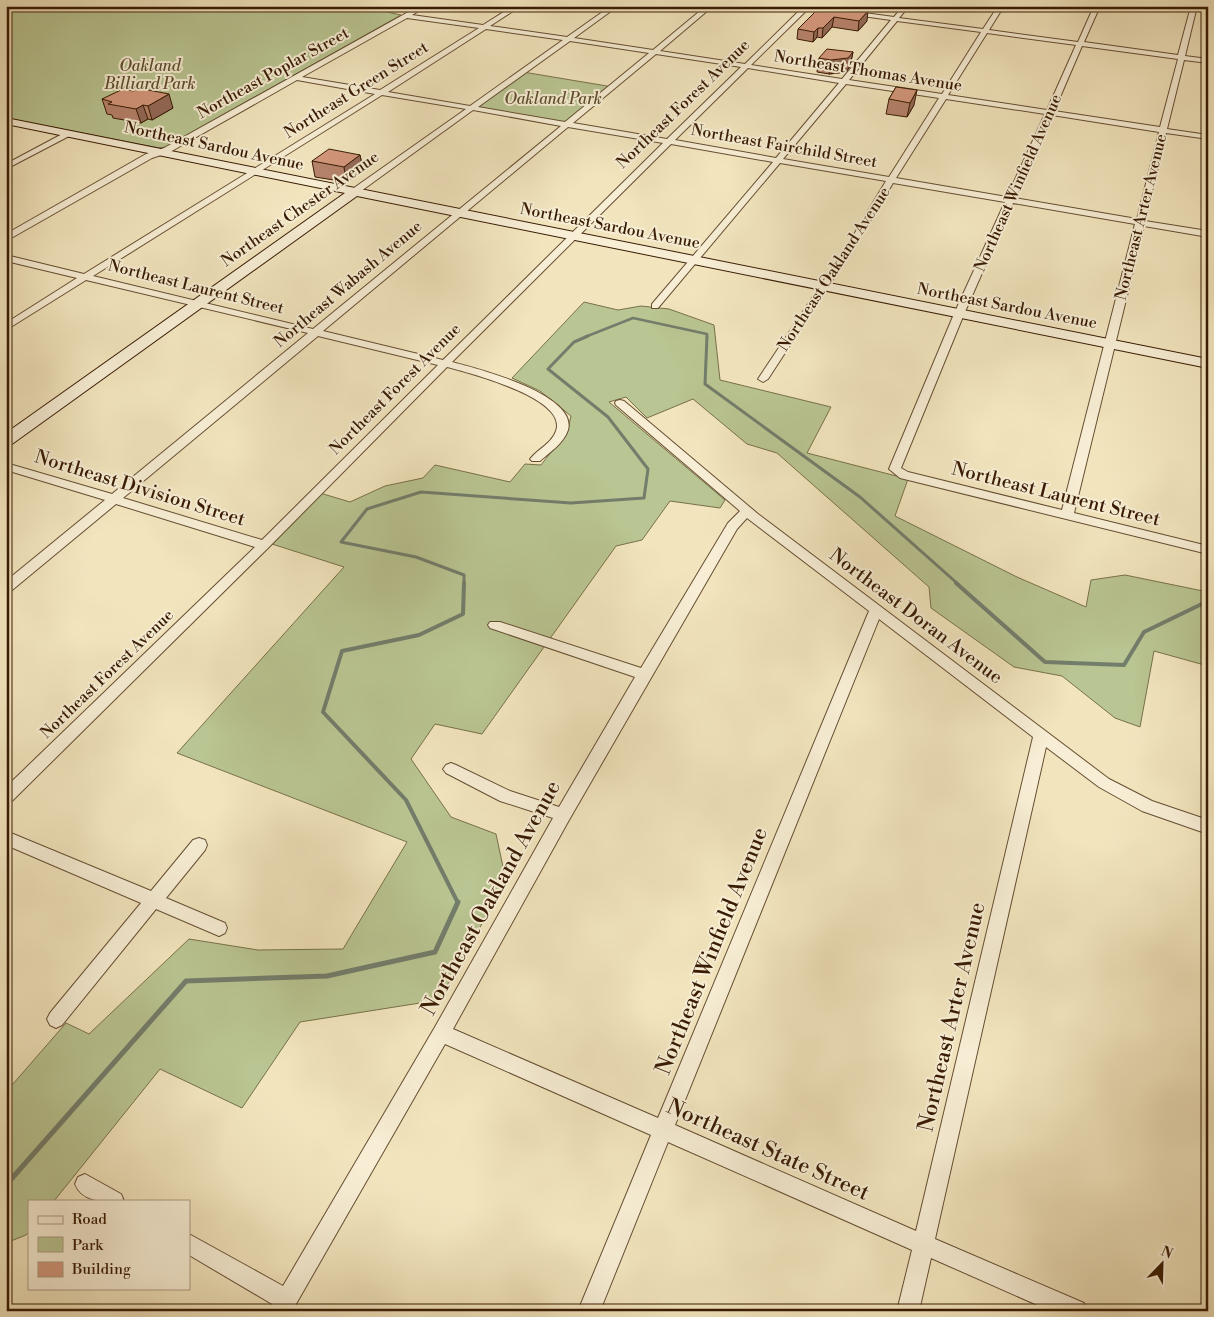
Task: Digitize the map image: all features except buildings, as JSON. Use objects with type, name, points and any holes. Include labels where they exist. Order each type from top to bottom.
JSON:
[{"type":"main road","name":"Northeast Sardou Avenue","points":[[6,121],[1208,364]]},
{"type":"main road","name":"Northeast Chester Avenue","points":[[6,441],[354,192]]},
{"type":"street","name":"Northeast Poplar Street","points":[[6,238],[150,156],[167,150],[424,6]]},
{"type":"street","name":"Northeast Green Street","points":[[6,327],[518,6]]},
{"type":"street","name":"Northeast Chester Avenue","points":[[354,192],[615,6]]},
{"type":"street","name":"Northeast Wabash Avenue","points":[[6,588],[710,6]]},
{"type":"street","points":[[798,6],[810,7]]},
{"type":"street","points":[[655,306],[695,261],[906,6]]},
{"type":"street","name":"Northeast Oakland Avenue","points":[[763,379],[854,241],[890,180],[1001,6]]},
{"type":"street","name":"Northeast Winfield Avenue","points":[[897,471],[896,469],[959,314],[1097,6]]},
{"type":"street","name":"Northeast Arter Avenue","points":[[1067,515],[1194,6]]},
{"type":"street","name":"Northeast Forest Avenue","points":[[6,797],[264,545],[572,236],[810,7]]},
{"type":"street","points":[[842,12],[1208,61]]},
{"type":"street","name":"Northeast Thomas Avenue","points":[[406,16],[1208,137]]},
{"type":"street","name":"Northeast Fairchild Street","points":[[296,78],[1208,234]]},
{"type":"street","points":[[6,167],[69,134]]},
{"type":"street","name":"Northeast Laurent Street","points":[[6,258],[444,363],[522,386]]},
{"type":"street","points":[[522,386],[558,412],[563,424],[560,434],[536,459]]},
{"type":"street","name":"Northeast Doran Avenue","points":[[620,403],[748,511],[1104,783],[1131,799],[1163,812],[1208,826]]},
{"type":"street","name":"Northeast Division Street","points":[[6,466],[264,545]]},
{"type":"street","name":"Northeast Laurent Street","points":[[897,471],[904,475],[1208,550]]},
{"type":"street","name":"Northeast Oakland Avenue","points":[[283,1306],[442,1033],[644,674],[732,526],[748,511]]},
{"type":"street","name":"Northeast Winfield Avenue","points":[[589,1311],[876,609]]},
{"type":"street","points":[[496,625],[644,674]]},
{"type":"street","name":"Northeast Arter Avenue","points":[[908,1311],[1041,735]]},
{"type":"street","points":[[451,768],[504,796],[563,815]]},
{"type":"street","points":[[6,838],[219,928]]},
{"type":"street","points":[[56,1019],[199,844]]},
{"type":"street","name":"Northeast State Street","points":[[442,1033],[1076,1311]]},
{"type":"street","points":[[85,1184],[112,1200]]},
{"type":"street","points":[[190,1245],[283,1306]]},
{"type":"green space","name":"Oakland Billiard Park","points":[[6,6],[359,6],[401,15],[166,147],[159,148],[6,118]]},
{"type":"green space","name":"Oakland Park","points":[[523,72],[613,87],[568,124],[473,107]]},
{"type":"green space","points":[[584,302],[618,310],[641,306],[669,309],[714,325],[720,380],[831,407],[807,453],[908,479],[895,516],[1017,577],[1086,607],[1091,580],[1125,575],[1208,592],[1208,666],[1154,651],[1140,727],[1115,718],[1062,676],[1014,667],[931,608],[929,587],[777,453],[747,444],[693,399],[647,418],[626,397],[609,402],[725,500],[720,508],[670,501],[642,540],[616,546],[482,734],[435,724],[411,759],[451,817],[496,834],[506,881],[439,1000],[300,1022],[242,1108],[160,1069],[55,1200],[28,1200],[28,1233],[6,1243],[6,1092],[66,1023],[89,1034],[189,939],[258,950],[343,949],[407,842],[177,753],[344,567],[272,544],[320,493],[350,502],[385,486],[423,478],[435,465],[510,482],[525,464],[541,465],[568,430],[571,416],[540,391],[512,378]]},
{"type":"waterway","points":[[585,337],[633,318],[707,334],[707,336]]},
{"type":"waterway","points":[[464,583],[464,575],[416,557],[341,542],[367,509],[421,492],[571,503],[644,498],[648,469],[608,417],[548,369],[574,342],[588,336]]},
{"type":"waterway","points":[[707,336],[705,384],[860,497],[958,584]]},
{"type":"waterway","points":[[458,903],[406,800],[323,712],[342,651],[419,635],[463,614],[464,583]]},
{"type":"waterway","points":[[956,583],[1045,662],[1124,665],[1144,632],[1208,601]]},
{"type":"waterway","points":[[6,1185],[186,981],[327,976],[435,952],[458,903]]}]
